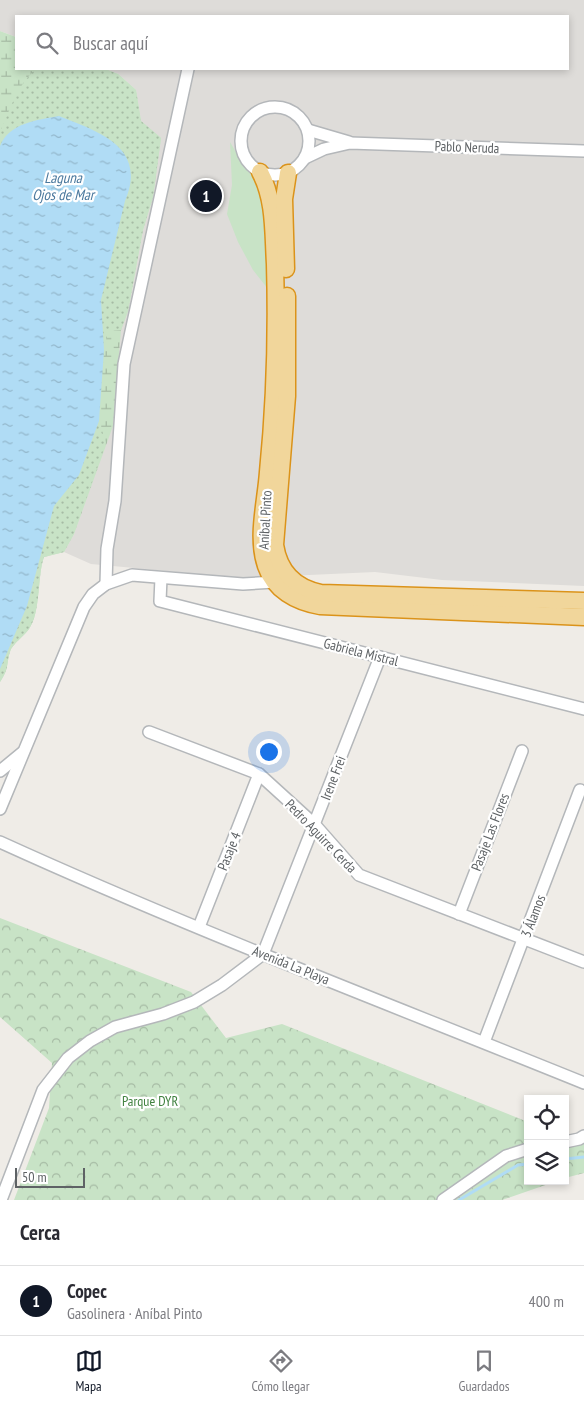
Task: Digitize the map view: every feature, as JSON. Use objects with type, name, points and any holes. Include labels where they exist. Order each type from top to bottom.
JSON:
[{"type":"highway","name":"Aníbal Pinto","points":[[260,172],[271,203],[276,300],[275,386],[261,538],[266,566],[274,582],[293,598],[320,606],[584,617]]},
{"type":"highway","name":"Aníbal Pinto","points":[[288,173],[284,214],[288,376],[275,545],[278,560],[291,579],[305,588],[321,593],[584,601]]},
{"type":"highway","points":[[274,582],[291,579]]},
{"type":"street","points":[[106,584],[107,549],[115,501],[124,364],[188,70]]},
{"type":"street","points":[[266,108],[287,109],[300,118],[308,130],[309,145],[305,158],[288,173],[274,175],[260,172],[249,163],[241,145],[245,126],[254,115],[266,108]]},
{"type":"street","name":"Pablo Neruda","points":[[308,130],[350,143]]},
{"type":"street","name":"Pablo Neruda","points":[[305,158],[324,149],[350,143],[584,151]]},
{"type":"street","points":[[0,809],[84,607],[93,594],[106,584],[132,575],[243,584],[274,582]]},
{"type":"street","name":"Gabriela Mistral","points":[[161,578],[160,601],[584,709]]},
{"type":"street","name":"Irene Frei","points":[[264,954],[380,657]]},
{"type":"street","name":"Pedro Aguirre Cerda","points":[[149,732],[259,774],[315,825],[359,875],[584,962]]},
{"type":"street","points":[[0,771],[26,750]]},
{"type":"street","name":"Pasaje Las Flores","points":[[459,914],[522,751]]},
{"type":"street","points":[[0,783],[17,770]]},
{"type":"street","name":"Pasaje 4","points":[[199,927],[259,774]]},
{"type":"street","name":"3 Álamos","points":[[484,1042],[525,939],[580,790]]},
{"type":"street","name":"Avenida La Playa","points":[[0,842],[264,954],[584,1083]]},
{"type":"street","points":[[1,1200],[43,1090],[68,1058],[90,1040],[115,1027],[180,1008],[209,994],[264,954]]},
{"type":"street","points":[[569,1141],[584,1136]]},
{"type":"street","points":[[443,1200],[506,1156],[524,1150]]},
{"type":"shaded area","points":[[0,0],[584,0],[584,586],[442,580],[375,572],[243,578],[91,564],[64,552],[74,534],[106,443],[104,350],[128,311],[143,230],[153,197],[136,90],[118,74],[108,70],[569,70],[569,15],[15,15],[15,37],[0,31]]},
{"type":"green space","name":"Laguna Ojos de Mar","points":[[0,31],[15,37],[15,70],[108,70],[118,74],[136,90],[141,121],[161,138],[153,197],[143,230],[128,311],[121,330],[113,426],[74,534],[64,552],[44,557],[33,622],[27,632],[11,649],[7,669],[0,682]]},
{"type":"green space","name":"Laguna Ojos de Mar","points":[[35,70],[108,70],[118,74],[136,90],[141,121],[161,138],[153,197],[143,230],[128,311],[121,330],[108,331],[104,350],[99,421],[106,443],[74,534],[64,552],[44,557],[33,622],[27,632],[11,649],[7,669],[0,682],[0,132],[19,90]]},
{"type":"green space","points":[[230,142],[240,159],[255,174],[265,202],[268,289],[253,270],[238,242],[227,214],[232,185]]},
{"type":"green space","name":"Parque DYR","points":[[0,918],[191,992],[226,1038],[282,1024],[524,1120],[524,1185],[545,1185],[502,1200],[14,1200],[49,1108],[52,1063],[0,1017]]},
{"type":"green space","points":[[584,1137],[584,1173],[569,1177],[569,1140],[569,1138]]},
{"type":"water","name":"Laguna Ojos de Mar","points":[[59,116],[89,128],[116,144],[125,155],[130,167],[130,182],[101,300],[104,350],[99,421],[79,475],[54,506],[27,606],[0,669],[0,146],[4,138],[17,127],[33,121]]},
{"type":"waterway","points":[[569,1159],[584,1157]]},
{"type":"waterway","points":[[459,1200],[518,1165],[524,1164]]},
{"type":"place","name":"Copec","points":[[206,196]]}]
